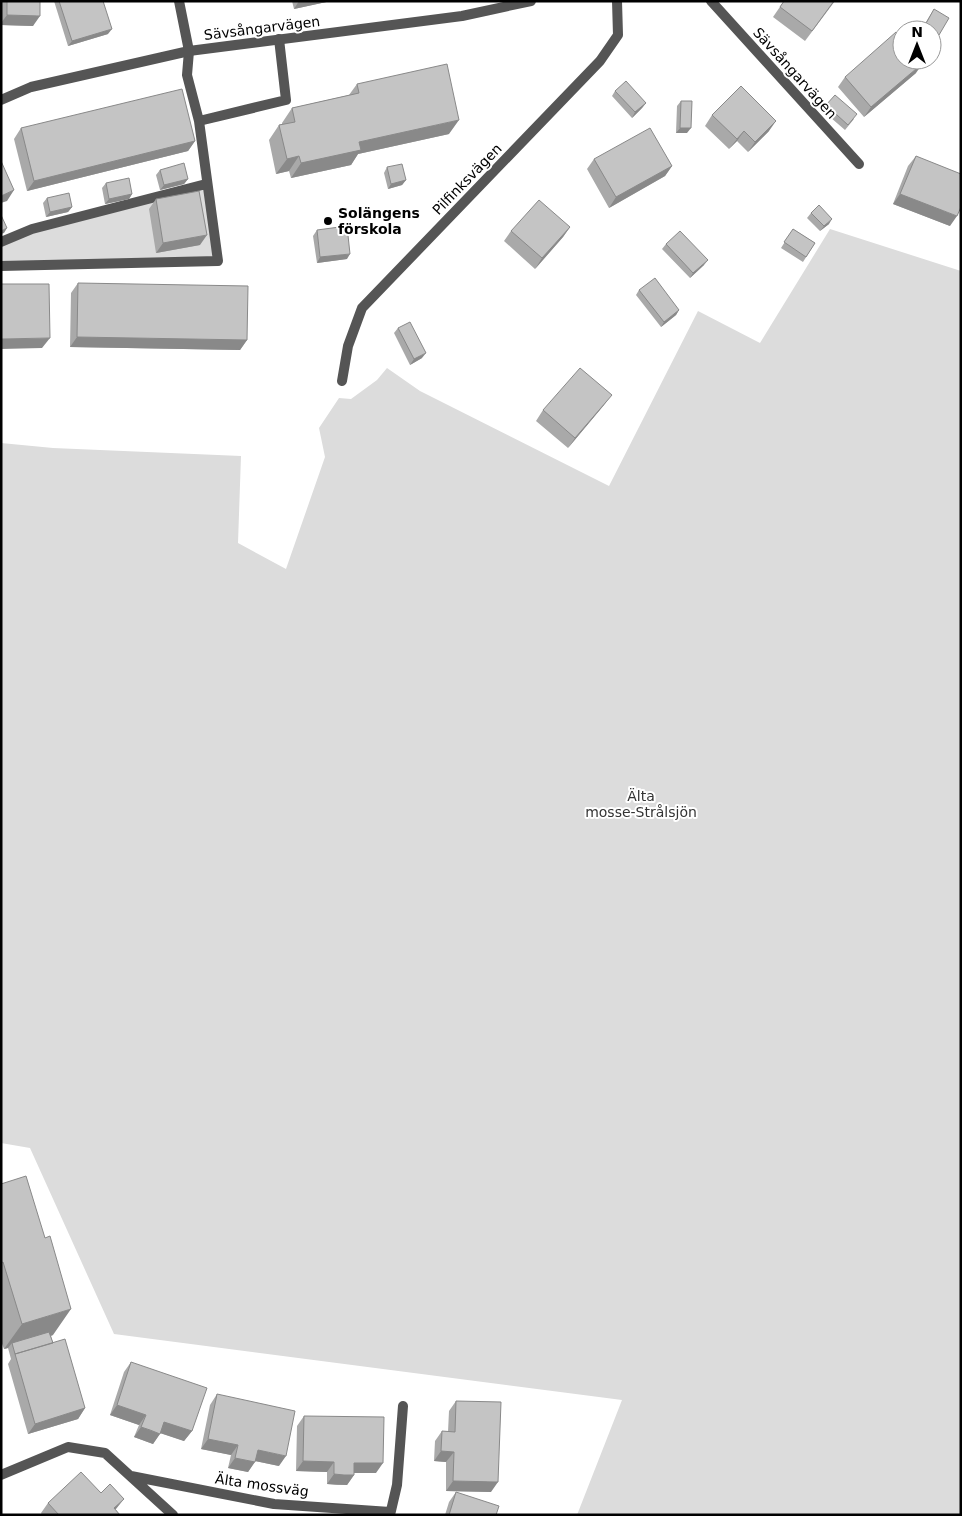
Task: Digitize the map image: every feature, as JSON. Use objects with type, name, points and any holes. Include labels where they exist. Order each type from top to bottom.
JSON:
[{"type":"street","points":[[1,266],[218,261],[198,121],[187,75],[189,51],[179,1]]},
{"type":"street","name":"Sävsångarvägen","points":[[1,100],[31,87],[189,51],[462,16],[531,1]]},
{"type":"street","name":"Pilfinksvägen","points":[[342,381],[348,346],[362,308],[600,61],[618,35],[617,1]]},
{"type":"street","name":"Sävsångarvägen","points":[[711,1],[859,164]]},
{"type":"street","points":[[198,121],[286,100],[279,39]]},
{"type":"street","points":[[1,242],[32,229],[206,184]]},
{"type":"street","name":"Älta mossväg","points":[[131,1476],[274,1504],[390,1514],[397,1485],[403,1406]]},
{"type":"street","points":[[1,1475],[68,1448],[105,1453],[173,1515]]},
{"type":"green space","points":[[206,184],[218,261],[1,266],[1,242]]},
{"type":"green space","name":"Älta mosse-Strålsjön","points":[[830,229],[961,271],[961,1515],[577,1515],[622,1400],[114,1334],[30,1148],[1,1143],[1,443],[53,448],[241,456],[238,543],[286,569],[325,457],[319,428],[339,398],[351,399],[377,380],[387,368],[420,391],[609,486],[698,311],[760,343]]},
{"type":"building","points":[[7,1],[40,1],[40,16],[7,15]]},
{"type":"building","points":[[59,1],[103,1],[112,29],[72,41]]},
{"type":"building","points":[[784,1],[834,1],[812,31],[780,7]]},
{"type":"building","points":[[934,9],[949,18],[942,30],[942,20],[928,20]]},
{"type":"building","points":[[892,36],[892,70],[915,70],[871,107],[845,77]]},
{"type":"building","name":"Solängens förskola","points":[[447,64],[459,120],[359,142],[361,150],[301,163],[299,156],[287,159],[279,125],[295,122],[292,108],[359,93],[357,84]]},
{"type":"building","points":[[626,81],[646,103],[635,112],[615,91]]},
{"type":"building","points":[[741,86],[776,121],[755,142],[744,131],[737,139],[712,115]]},
{"type":"building","points":[[182,89],[195,141],[34,181],[21,128]]},
{"type":"building","points":[[835,95],[857,114],[848,125],[826,105]]},
{"type":"building","points":[[681,101],[692,101],[691,128],[680,128]]},
{"type":"building","points":[[650,128],[672,166],[616,197],[594,159]]},
{"type":"building","points":[[916,156],[961,174],[961,207],[957,216],[900,194]]},
{"type":"building","points":[[1,161],[14,190],[1,196]]},
{"type":"building","points":[[184,163],[188,179],[164,185],[160,170]]},
{"type":"building","points":[[402,164],[406,180],[391,184],[387,167]]},
{"type":"building","points":[[129,178],[132,194],[109,199],[106,183]]},
{"type":"building","points":[[199,191],[207,235],[163,243],[156,199]]},
{"type":"building","points":[[69,193],[72,207],[50,212],[47,198]]},
{"type":"building","points":[[539,200],[570,227],[542,258],[511,231]]},
{"type":"building","points":[[819,205],[832,219],[824,226],[811,213]]},
{"type":"building","points":[[1,215],[7,228],[1,231]]},
{"type":"building","points":[[347,226],[350,254],[320,257],[317,230]]},
{"type":"building","points":[[793,229],[815,243],[806,257],[784,242]]},
{"type":"building","points":[[680,231],[708,260],[693,273],[666,244]]},
{"type":"building","points":[[655,278],[679,310],[664,322],[639,290]]},
{"type":"building","points":[[78,283],[248,286],[247,340],[77,337]]},
{"type":"building","points":[[1,284],[49,284],[50,338],[1,339]]},
{"type":"building","points":[[410,322],[426,353],[414,359],[398,328]]},
{"type":"building","points":[[580,368],[612,395],[575,438],[543,410]]},
{"type":"building","points":[[26,1176],[45,1238],[50,1236],[71,1309],[22,1324],[3,1262],[1,1263],[1,1184]]},
{"type":"building","points":[[49,1332],[53,1343],[15,1354],[12,1343]]},
{"type":"building","points":[[65,1339],[85,1408],[35,1424],[15,1354]]},
{"type":"building","points":[[131,1362],[207,1388],[192,1431],[164,1422],[160,1434],[141,1427],[146,1415],[117,1405]]},
{"type":"building","points":[[217,1394],[295,1411],[286,1456],[258,1450],[255,1462],[235,1458],[238,1445],[208,1439]]},
{"type":"building","points":[[456,1401],[501,1402],[498,1482],[453,1481],[454,1452],[441,1451],[442,1431],[455,1432]]},
{"type":"building","points":[[304,1416],[384,1417],[383,1463],[354,1463],[354,1475],[344,1475],[334,1474],[334,1462],[303,1461]]},
{"type":"building","points":[[81,1472],[101,1493],[110,1484],[124,1499],[114,1508],[120,1515],[59,1515],[48,1503]]},
{"type":"building","points":[[456,1492],[499,1506],[496,1515],[449,1515]]},
{"type":"place","name":"Solängens förskola","points":[[328,221]]}]
